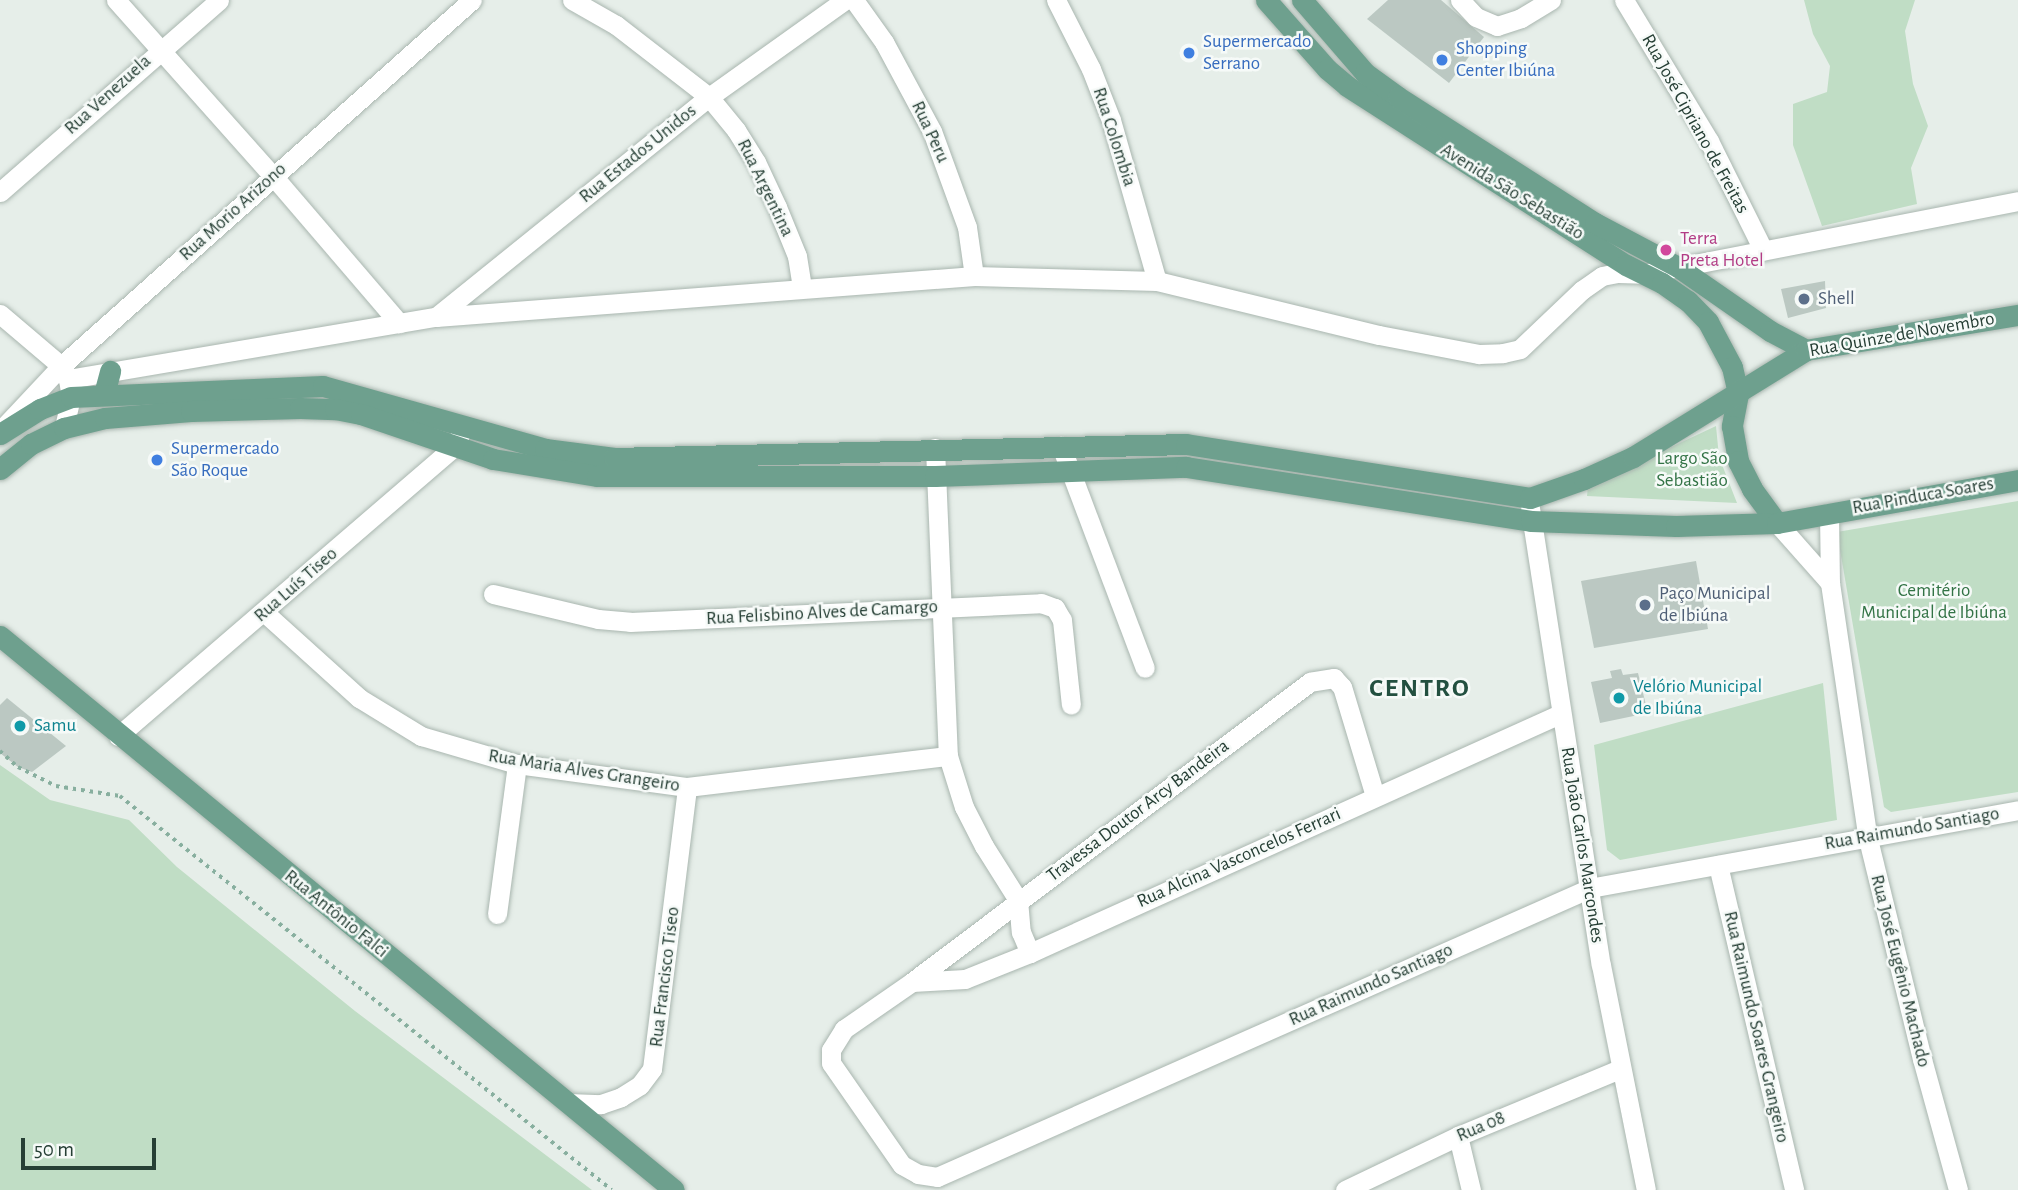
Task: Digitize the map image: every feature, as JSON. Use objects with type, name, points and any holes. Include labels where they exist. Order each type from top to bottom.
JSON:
[{"type":"main road","name":"Avenida São Sebastião","points":[[1302,0],[1366,73],[1463,141],[1595,223],[1678,267],[1770,331],[1806,350]]},
{"type":"main road","name":"Avenida São Sebastião","points":[[1273,2],[1327,69],[1418,133],[1688,301],[1708,322],[1732,367],[1738,394]]},
{"type":"main road","points":[[1327,69],[1345,51]]},
{"type":"main road","name":"Rua Quinze de Novembro","points":[[1530,498],[1584,480],[1633,457],[1806,350],[2018,315]]},
{"type":"main road","points":[[104,394],[110,371]]},
{"type":"main road","points":[[0,433],[40,409],[67,381],[104,394],[323,386],[460,436]]},
{"type":"main road","points":[[1738,394],[1732,426],[1738,461],[1752,489],[1777,523]]},
{"type":"main road","points":[[0,468],[31,444],[64,428],[105,418],[191,411],[335,409],[460,436],[614,458],[935,448],[1186,444],[1530,498]]},
{"type":"main road","name":"Rua Pinduca Soares","points":[[460,436],[492,459],[597,476],[936,476],[1186,467],[1531,521],[1676,526],[1777,523],[2018,480]]},
{"type":"main road","points":[[1186,444],[1186,467]]},
{"type":"main road","name":"Rua Antônio Falci","points":[[0,636],[118,736],[674,1190]]},
{"type":"street","points":[[116,0],[273,176],[399,323]]},
{"type":"street","name":"Rua Venezuela","points":[[0,192],[219,0]]},
{"type":"street","name":"Rua Morio Arizono","points":[[0,433],[67,381],[273,176],[472,0]]},
{"type":"street","name":"Rua Argentina","points":[[572,0],[616,24],[709,97],[736,130],[756,162],[797,256],[802,288]]},
{"type":"street","name":"Rua Estados Unidos","points":[[436,317],[709,97],[845,0]]},
{"type":"street","name":"Rua Peru","points":[[854,0],[884,42],[932,131],[967,227],[974,276]]},
{"type":"street","name":"Rua Colombia","points":[[1056,0],[1091,69],[1111,120],[1157,281]]},
{"type":"street","points":[[1460,0],[1476,17],[1497,26],[1521,18],[1550,0]]},
{"type":"street","name":"Rua José Cipriano de Freitas","points":[[1624,0],[1709,141],[1763,250]]},
{"type":"street","points":[[67,381],[110,371],[436,317],[974,276],[1157,281],[1379,335],[1479,354],[1520,349],[1582,290],[1602,276],[1618,273],[1643,274],[2018,201]]},
{"type":"street","points":[[0,314],[67,381],[64,428]]},
{"type":"street","name":"Rua Luís Tiseo","points":[[118,736],[265,613],[460,436]]},
{"type":"street","points":[[1060,446],[1145,668]]},
{"type":"street","points":[[935,448],[948,756],[964,807],[984,846],[1018,900],[1021,932],[1030,953]]},
{"type":"street","name":"Rua João Carlos Marcondes","points":[[1530,498],[1531,521],[1560,714],[1619,1069],[1646,1190]]},
{"type":"street","name":"Rua José Eugênio Machado","points":[[1829,513],[1830,583],[1867,835],[1922,1059],[1958,1190]]},
{"type":"street","points":[[1777,523],[1830,583]]},
{"type":"street","name":"Rua Felisbino Alves de Camargo","points":[[493,594],[598,619],[630,622],[1041,603],[1055,608],[1062,620],[1071,705]]},
{"type":"street","name":"Rua Maria Alves Grangeiro","points":[[265,613],[359,698],[421,736],[517,764],[687,787],[948,756]]},
{"type":"street","name":"Travessa Doutor Arcy Bandeira","points":[[844,1029],[912,982],[1310,682],[1325,677],[1334,678],[1342,687],[1375,796]]},
{"type":"street","name":"Rua Alcina Vasconcelos Ferrari","points":[[912,982],[965,979],[1030,953],[1560,714]]},
{"type":"street","points":[[497,914],[517,764]]},
{"type":"street","name":"Rua Francisco Tiseo","points":[[568,1103],[601,1104],[621,1097],[640,1085],[652,1069],[687,787]]},
{"type":"street","name":"Rua Raimundo Santiago","points":[[844,1029],[831,1050],[831,1063],[838,1076],[902,1165],[918,1174],[937,1177],[1590,888],[1867,835],[2018,810]]},
{"type":"street","name":"Rua Raimundo Soares Grangeiro","points":[[1718,865],[1794,1190]]},
{"type":"street","name":"Rua 08","points":[[1345,1190],[1458,1136],[1619,1069]]},
{"type":"street","points":[[1458,1136],[1471,1190]]},
{"type":"path","points":[[0,751],[18,767],[56,786],[120,796],[612,1190]]},
{"type":"green space","points":[[1804,0],[1915,0],[1905,31],[1913,84],[1928,126],[1911,168],[1917,204],[1822,226],[1793,145],[1793,104],[1827,92],[1830,66],[1813,34]]},
{"type":"green space","name":"Largo São Sebastião","points":[[1716,426],[1719,457],[1737,503],[1587,496],[1588,486]]},
{"type":"green space","name":"Cemitério Municipal de Ibiúna","points":[[2018,501],[2018,792],[1891,812],[1884,807],[1837,532]]},
{"type":"green space","points":[[1823,683],[1837,820],[1620,860],[1607,850],[1594,745]]},
{"type":"green space","points":[[0,765],[50,800],[129,820],[177,867],[355,1011],[592,1190],[0,1190]]},
{"type":"building","name":"Shopping Center Ibiúna","points":[[1388,0],[1441,0],[1484,37],[1449,83],[1367,19]]},
{"type":"building","name":"Shell","points":[[1825,281],[1826,308],[1788,318],[1781,289]]},
{"type":"building","name":"Paço Municipal de Ibiúna","points":[[1696,561],[1708,629],[1594,648],[1581,581]]},
{"type":"building","name":"Velório Municipal de Ibiúna","points":[[1621,669],[1623,675],[1638,673],[1648,713],[1600,723],[1591,682],[1612,678],[1610,671]]},
{"type":"building","name":"Samu","points":[[7,698],[66,746],[32,772],[18,767],[0,753],[0,705]]},
{"type":"place","name":"Supermercado Serrano","points":[[1189,53]]},
{"type":"place","name":"Shopping Center Ibiúna","points":[[1442,60]]},
{"type":"place","name":"Terra Preta Hotel","points":[[1666,250]]},
{"type":"place","name":"Shell","points":[[1804,299]]},
{"type":"place","name":"Supermercado São Roque","points":[[157,460]]},
{"type":"place","name":"Paço Municipal de Ibiúna","points":[[1645,605]]},
{"type":"place","name":"Velório Municipal de Ibiúna","points":[[1619,698]]},
{"type":"place","name":"Samu","points":[[20,726]]},
{"type":"district","name":"CENTRO","points":[[1420,689]]}]
